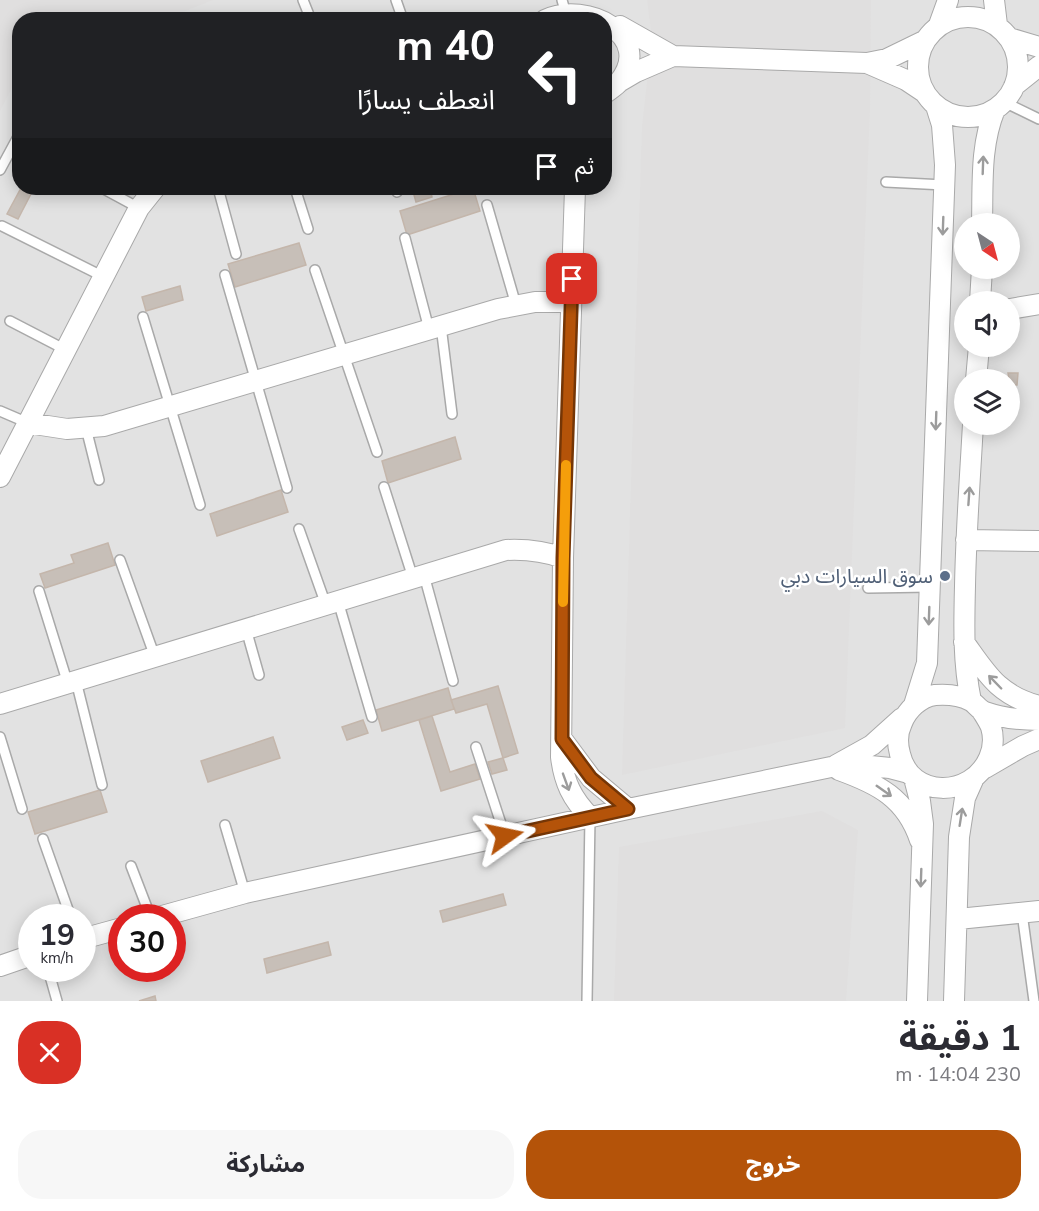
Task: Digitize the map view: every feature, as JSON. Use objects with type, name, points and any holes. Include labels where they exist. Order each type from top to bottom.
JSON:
[{"type":"street","points":[[939,25],[948,0]]},
{"type":"street","points":[[982,213],[984,147],[988,127],[1018,69],[1016,53],[1003,31],[993,0]]},
{"type":"street","points":[[563,4],[595,7],[605,12]]},
{"type":"street","points":[[612,88],[636,72],[673,56],[867,63],[887,59],[924,41],[939,25],[953,18],[968,16],[983,18],[1003,31],[1039,46]]},
{"type":"street","points":[[612,17],[627,39],[628,54],[626,69],[612,88]]},
{"type":"street","points":[[620,26],[673,56]]},
{"type":"street","points":[[917,1001],[923,824],[920,801],[912,776],[901,760],[897,745],[899,729],[910,710],[927,663],[930,586],[945,145],[942,125],[918,75],[918,57],[924,41]]},
{"type":"street","points":[[867,63],[906,80],[949,114],[965,117],[980,115],[1004,99],[1039,66]]},
{"type":"street","points":[[0,477],[140,208],[150,195]]},
{"type":"street","points":[[575,195],[563,558],[561,757],[563,774],[569,790],[578,805],[590,817]]},
{"type":"street","points":[[28,423],[57,428],[86,428],[122,422],[435,327],[516,305],[535,302],[571,302]]},
{"type":"street","points":[[1020,307],[1039,304]]},
{"type":"street","points":[[954,1001],[960,817],[965,798],[992,749],[992,729],[977,706],[966,680],[963,641],[966,540],[973,435]]},
{"type":"street","points":[[966,540],[1039,541]]},
{"type":"street","points":[[0,704],[506,550],[536,550],[563,558]]},
{"type":"street","points":[[963,641],[993,682],[1008,694],[1039,706]]},
{"type":"street","points":[[831,767],[872,745],[910,710],[932,695],[952,694],[977,706],[1018,719],[1039,720]]},
{"type":"street","points":[[562,739],[591,778],[628,809]]},
{"type":"street","points":[[186,909],[245,893],[590,817],[831,767],[890,768],[912,776],[933,788],[954,788],[1023,746],[1039,739]]},
{"type":"street","points":[[831,767],[872,783],[890,794],[916,827],[922,847]]},
{"type":"street","points":[[958,919],[1031,912]]},
{"type":"street","points":[[0,966],[18,960]]},
{"type":"lane","points":[[1004,99],[1039,119]]},
{"type":"lane","points":[[0,170],[12,148]]},
{"type":"lane","points":[[886,182],[944,185]]},
{"type":"lane","points":[[115,195],[140,208]]},
{"type":"lane","points":[[220,195],[236,254]]},
{"type":"lane","points":[[297,195],[308,229]]},
{"type":"lane","points":[[487,205],[516,305]]},
{"type":"lane","points":[[2,226],[104,277]]},
{"type":"lane","points":[[405,238],[435,327],[452,414]]},
{"type":"lane","points":[[315,270],[377,452]]},
{"type":"lane","points":[[225,275],[287,488]]},
{"type":"lane","points":[[143,317],[200,505]]},
{"type":"lane","points":[[10,321],[66,350]]},
{"type":"lane","points":[[0,411],[28,423]]},
{"type":"lane","points":[[86,428],[99,480]]},
{"type":"lane","points":[[384,487],[419,577],[453,681]]},
{"type":"lane","points":[[299,529],[332,603],[372,717]]},
{"type":"lane","points":[[120,560],[155,657]]},
{"type":"lane","points":[[868,588],[930,586]]},
{"type":"lane","points":[[39,591],[72,682],[102,785]]},
{"type":"lane","points":[[246,629],[259,675]]},
{"type":"lane","points":[[0,737],[22,809]]},
{"type":"lane","points":[[476,747],[505,836]]},
{"type":"lane","points":[[587,1001],[590,817]]},
{"type":"lane","points":[[225,825],[245,893]]},
{"type":"lane","points":[[43,839],[66,904]]},
{"type":"lane","points":[[131,866],[147,904]]},
{"type":"lane","points":[[1031,912],[1034,1001]]},
{"type":"lane","points":[[52,982],[57,1001]]},
{"type":"shaded area","points":[[0,0],[1039,0],[1039,1001],[0,1001]]},
{"type":"shaded area","points":[[213,0],[647,0],[652,38],[642,126],[622,775],[845,728],[870,108],[871,0],[1039,0],[1039,1001],[846,1001],[858,830],[822,811],[619,847],[614,1001],[0,1001],[0,111],[12,88],[12,195],[612,195],[612,12],[183,12]]},
{"type":"building","points":[[17,195],[30,195],[18,219],[7,214]]},
{"type":"building","points":[[414,195],[432,195],[432,197],[416,202]]},
{"type":"building","points":[[451,195],[475,195],[480,211],[407,235],[400,211]]},
{"type":"building","points":[[299,243],[306,265],[235,287],[228,264]]},
{"type":"building","points":[[180,286],[183,300],[146,311],[142,297]]},
{"type":"building","points":[[455,437],[461,459],[388,483],[382,461]]},
{"type":"building","points":[[281,490],[288,512],[217,536],[210,514]]},
{"type":"building","points":[[108,543],[115,565],[45,588],[40,574],[74,563],[71,555]]},
{"type":"building","points":[[498,686],[518,753],[503,758],[487,704],[456,713],[451,700]]},
{"type":"building","points":[[448,688],[454,709],[382,731],[376,710]]},
{"type":"building","points":[[432,716],[450,772],[475,764],[480,779],[441,791],[419,720]]},
{"type":"building","points":[[363,720],[368,733],[347,740],[342,727]]},
{"type":"building","points":[[273,737],[280,758],[208,782],[201,761]]},
{"type":"building","points":[[503,758],[507,770],[492,774],[488,762]]},
{"type":"building","points":[[100,790],[107,812],[35,834],[28,812]]},
{"type":"building","points":[[503,894],[506,905],[443,922],[440,911]]},
{"type":"building","points":[[328,942],[331,955],[267,973],[264,959]]},
{"type":"building","points":[[155,996],[156,1001],[139,1001]]},
{"type":"slow traffic","points":[[563,602],[566,465]]},
{"type":"place","name":"سوق السيارات دبي","points":[[945,576]]},
{"type":"route","points":[[505,836],[628,809],[591,778],[562,739],[563,558],[572,279]]}]
